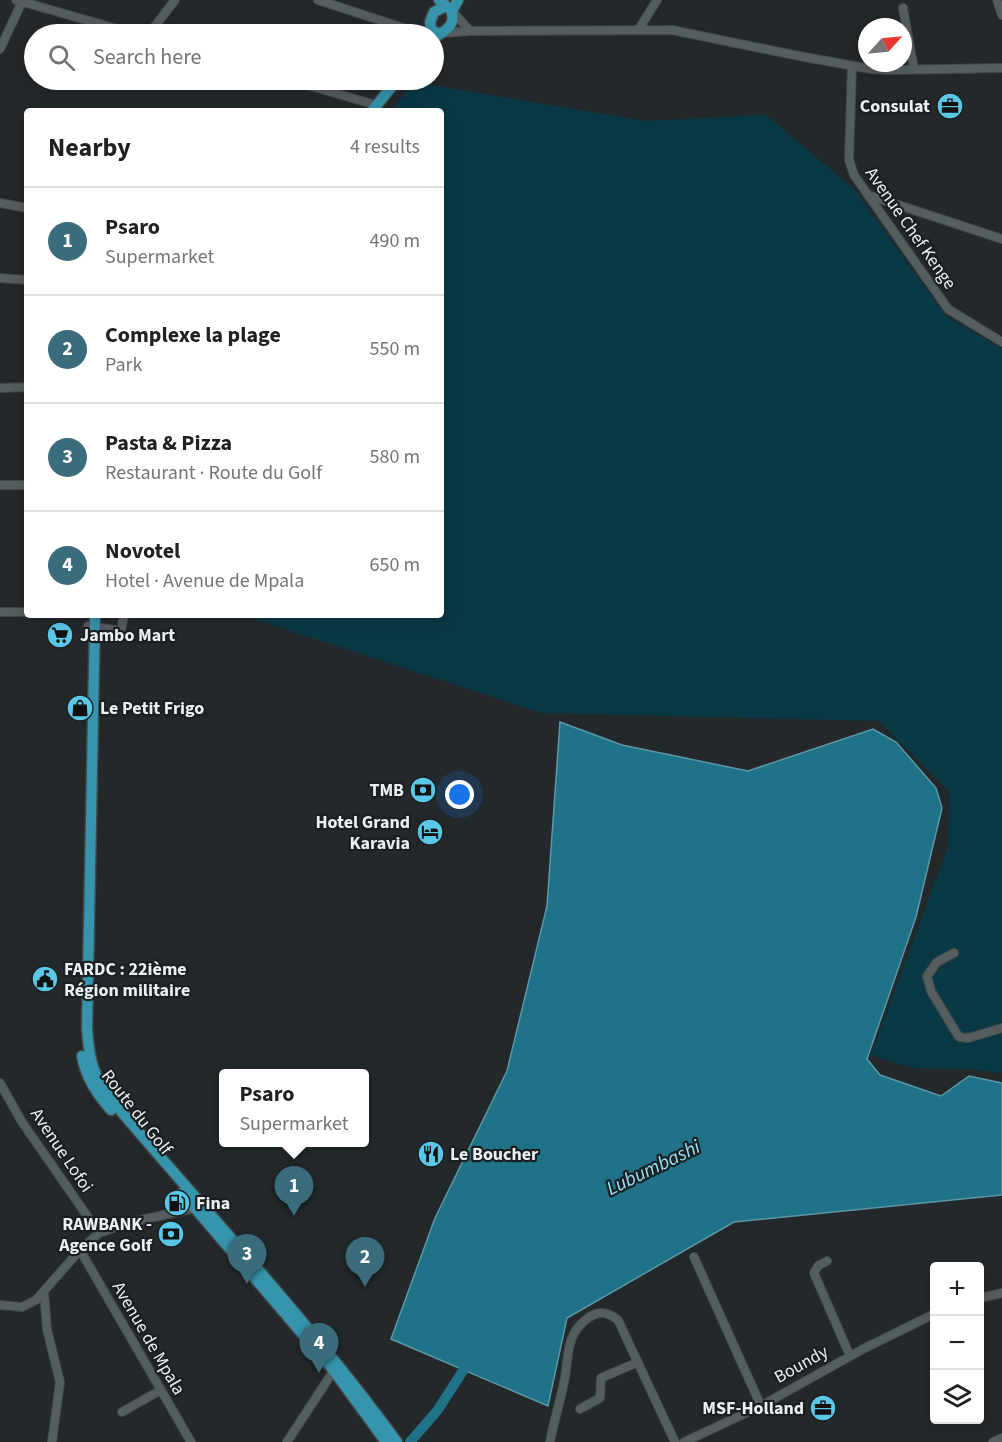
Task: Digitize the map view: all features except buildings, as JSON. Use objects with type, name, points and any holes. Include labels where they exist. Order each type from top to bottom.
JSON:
[{"type":"main road","points":[[431,24],[433,0]]},
{"type":"main road","points":[[429,24],[438,9],[458,0]]},
{"type":"main road","points":[[444,30],[452,23],[448,6]]},
{"type":"main road","points":[[371,107],[382,90]]},
{"type":"main road","points":[[371,107],[387,90]]},
{"type":"main road","name":"Route du Golf","points":[[92,620],[80,1028],[83,1061],[88,1077],[99,1096],[197,1204],[336,1368],[386,1442]]},
{"type":"main road","points":[[336,1368],[397,1442]]},
{"type":"street","points":[[157,24],[175,0]]},
{"type":"street","points":[[318,0],[392,24]]},
{"type":"street","points":[[639,29],[657,0]]},
{"type":"street","points":[[997,0],[1002,15]]},
{"type":"street","points":[[0,50],[19,1],[100,24]]},
{"type":"street","points":[[448,6],[470,31]]},
{"type":"street","points":[[903,8],[914,70]]},
{"type":"street","points":[[444,34],[470,31],[672,30],[852,66],[888,70],[1002,68]]},
{"type":"street","name":"Avenue Chef Kenge","points":[[852,66],[849,160],[854,175],[948,309],[1002,342]]},
{"type":"street","points":[[320,90],[371,107]]},
{"type":"street","points":[[868,195],[1002,239]]},
{"type":"street","points":[[0,203],[24,207]]},
{"type":"street","points":[[0,278],[24,280]]},
{"type":"street","points":[[0,388],[24,387]]},
{"type":"street","points":[[0,485],[24,485]]},
{"type":"street","points":[[0,612],[24,612]]},
{"type":"street","points":[[92,620],[120,631],[123,618]]},
{"type":"street","points":[[954,953],[938,962],[927,976],[931,991],[957,1034],[968,1038],[1002,1028]]},
{"type":"street","name":"Avenue Lofoi","points":[[0,1083],[22,1122],[99,1233]]},
{"type":"street","points":[[0,1305],[22,1307],[36,1300],[80,1250],[99,1233],[197,1204]]},
{"type":"street","name":"Avenue de Mpala","points":[[80,1250],[191,1442]]},
{"type":"street","points":[[694,1257],[761,1406]]},
{"type":"street","points":[[827,1261],[818,1266],[814,1273],[850,1356]]},
{"type":"street","points":[[44,1293],[47,1329],[60,1382],[52,1442]]},
{"type":"street","points":[[984,1297],[1002,1293]]},
{"type":"street","points":[[550,1442],[571,1339],[579,1324],[592,1315],[602,1312],[618,1320],[675,1442]]},
{"type":"street","name":"Boundy","points":[[684,1442],[761,1406],[850,1356],[930,1316]]},
{"type":"street","points":[[580,1408],[600,1398],[601,1378],[638,1362]]},
{"type":"street","points":[[287,1442],[336,1368]]},
{"type":"street","points":[[122,1412],[161,1390]]},
{"type":"street","points":[[993,1442],[1002,1438]]},
{"type":"shaded area","points":[[444,87],[645,121],[766,115],[854,189],[946,316],[1002,349],[1002,1073],[969,1069],[912,1068],[871,1055],[948,847],[949,791],[879,721],[542,713],[251,618],[444,618],[444,108],[393,108],[407,90],[444,90]]},
{"type":"water","points":[[560,722],[622,745],[748,771],[873,729],[896,742],[936,788],[942,808],[916,917],[867,1059],[880,1075],[941,1096],[969,1076],[1002,1083],[1002,1195],[734,1222],[567,1318],[548,1406],[391,1339],[435,1218],[507,1071],[547,906]]},
{"type":"waterway","name":"Lubumbashi","points":[[410,1442],[437,1411],[470,1360]]},
{"type":"place","name":"Consulat","points":[[950,106]]},
{"type":"place","name":"Jambo Mart","points":[[60,635]]},
{"type":"place","name":"Le Petit Frigo","points":[[80,708]]},
{"type":"place","name":"TMB","points":[[423,790]]},
{"type":"place","name":"Hotel Grand Karavia","points":[[430,832]]},
{"type":"place","name":"FARDC : 22ième Région militaire","points":[[45,979]]},
{"type":"place","name":"Le Boucher","points":[[431,1154]]},
{"type":"place","name":"Fina","points":[[177,1203]]},
{"type":"place","name":"Psaro","points":[[294,1216]]},
{"type":"place","name":"RAWBANK - Agence Golf","points":[[171,1234]]},
{"type":"place","name":"Pasta & Pizza","points":[[247,1284]]},
{"type":"place","name":"Complexe la plage","points":[[365,1287]]},
{"type":"place","name":"Novotel","points":[[319,1373]]},
{"type":"place","name":"MSF-Holland","points":[[823,1408]]}]
